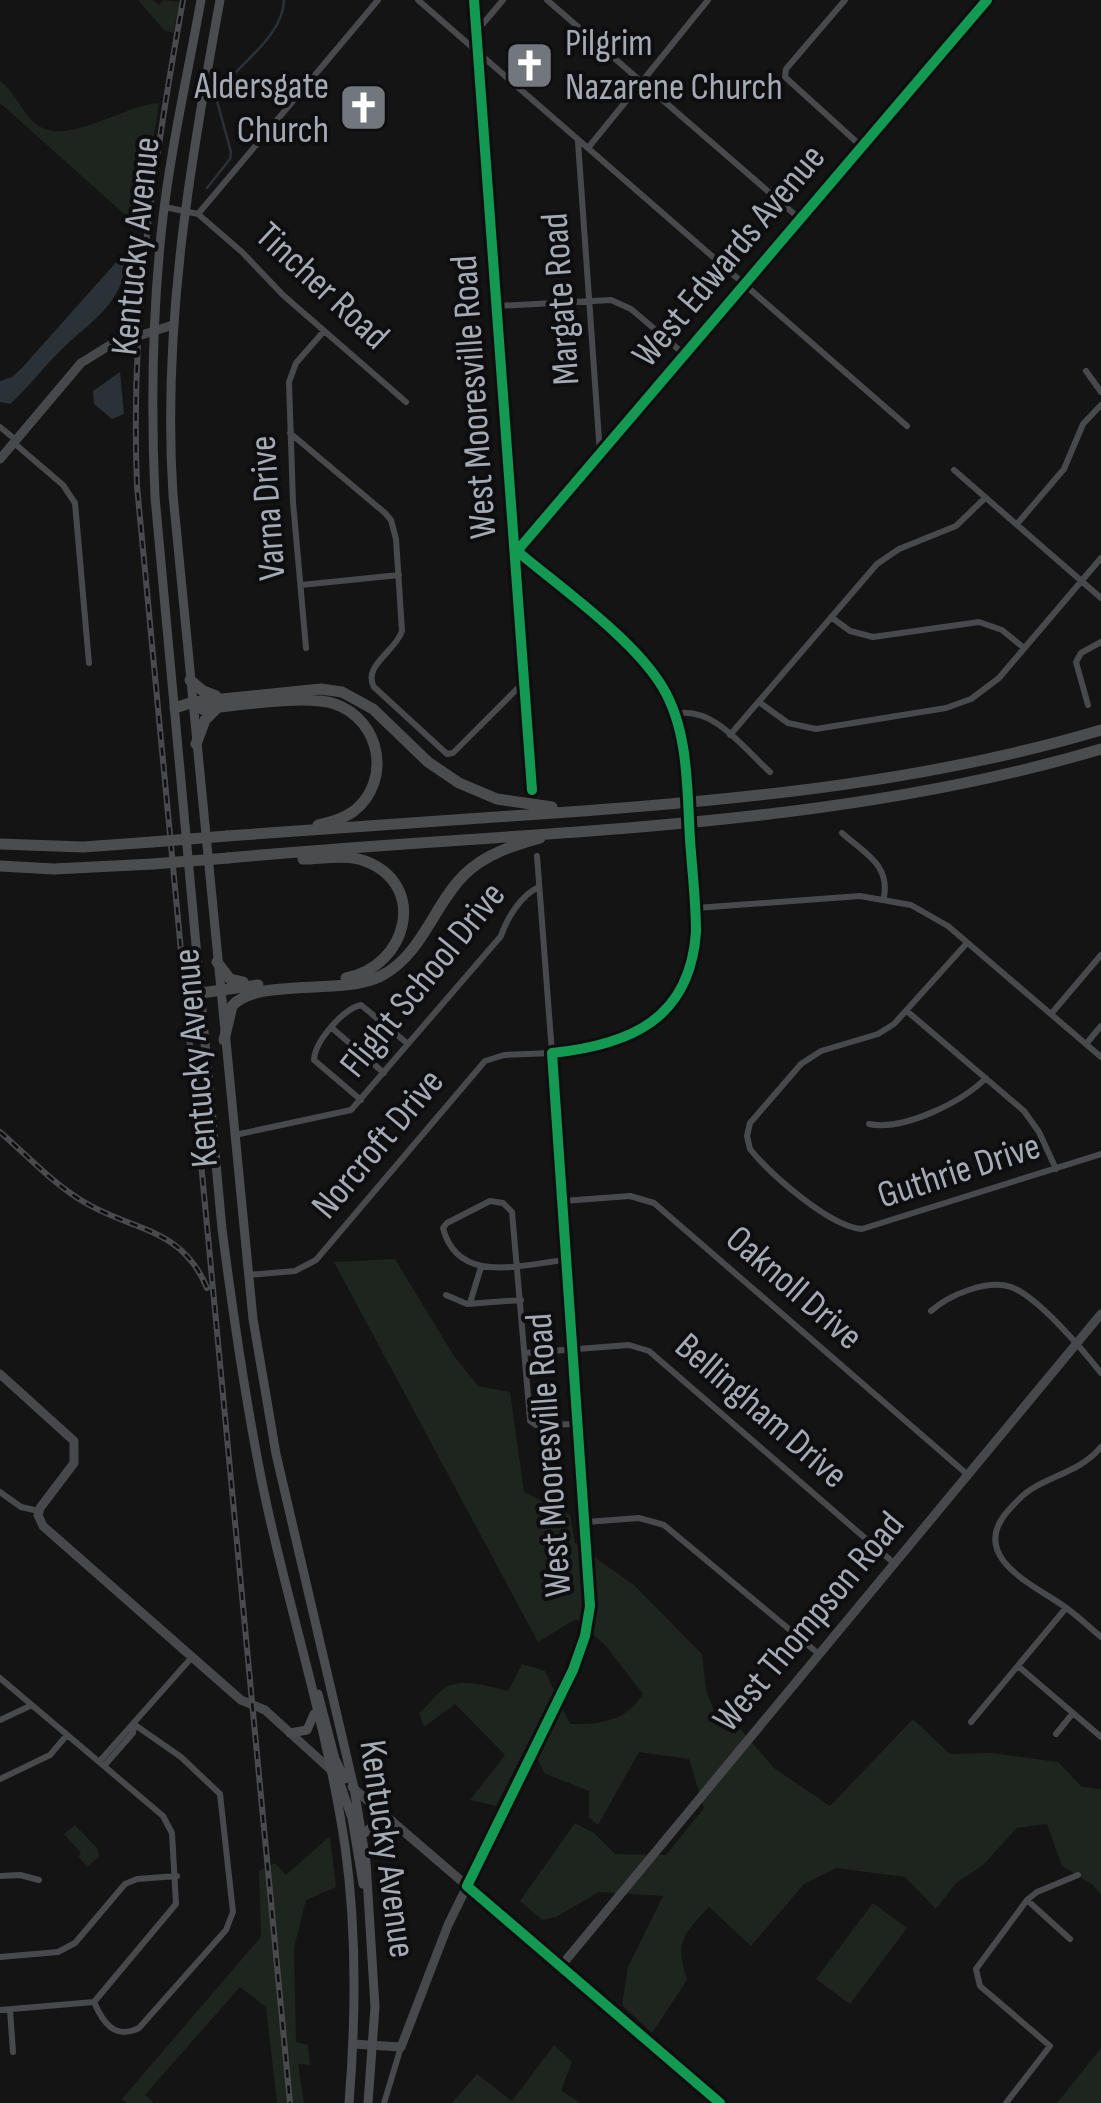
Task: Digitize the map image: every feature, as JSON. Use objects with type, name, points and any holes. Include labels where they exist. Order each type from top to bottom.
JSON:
[{"type":"highway","points":[[190,680],[222,703],[322,701],[346,709],[368,729],[378,763],[365,800],[342,818],[289,832]]},
{"type":"highway","points":[[175,708],[322,689],[342,692],[369,706],[428,762],[469,788],[507,801],[581,811]]},
{"type":"highway","points":[[196,744],[205,720],[222,703]]},
{"type":"highway","points":[[0,844],[82,847],[756,797],[958,765],[1101,730]]},
{"type":"highway","points":[[0,866],[54,869],[153,864],[758,815],[860,802],[994,777],[1101,750]]},
{"type":"highway","points":[[220,992],[248,994],[353,985],[377,978],[409,953],[455,885],[476,865],[509,847],[568,831]]},
{"type":"highway","points":[[202,993],[348,978],[373,969],[389,956],[400,937],[402,906],[388,877],[362,860],[234,858]]},
{"type":"highway","points":[[217,962],[232,980],[262,985]]},
{"type":"highway","points":[[224,1040],[230,1011],[237,1000],[248,994]]},
{"type":"main road","name":"Kentucky Avenue","points":[[201,0],[165,207],[153,332],[154,497],[222,1229],[236,1340],[267,1508],[330,1768],[351,1897],[354,1958],[349,2103]]},
{"type":"main road","name":"Kentucky Avenue","points":[[220,0],[184,211],[173,325],[172,477],[248,1275],[276,1454],[362,1835],[371,1910],[375,2007],[368,2103]]},
{"type":"main road","points":[[309,1680],[315,1684],[335,1759],[351,1785]]},
{"type":"main road","points":[[290,1734],[305,1731],[311,1725],[314,1701]]},
{"type":"main road","points":[[330,1768],[349,1806],[371,1910]]},
{"type":"main road","points":[[362,1835],[374,1824],[392,1821]]},
{"type":"street","points":[[165,207],[198,214],[378,0]]},
{"type":"street","points":[[418,0],[907,426]]},
{"type":"street","name":"West Mooresville Road","points":[[474,0],[532,790]]},
{"type":"street","points":[[454,32],[476,27],[503,0]]},
{"type":"street","points":[[547,0],[800,219]]},
{"type":"street","points":[[689,0],[700,10]]},
{"type":"street","points":[[588,148],[708,0]]},
{"type":"street","points":[[845,0],[784,74],[787,81],[862,146]]},
{"type":"street","name":"West Edwards Avenue","points":[[517,551],[986,0]]},
{"type":"street","name":"Margate Road","points":[[578,140],[600,454]]},
{"type":"street","name":"Tincher Road","points":[[198,214],[283,295],[406,402]]},
{"type":"street","points":[[497,306],[607,299],[625,306],[684,354]]},
{"type":"street","points":[[0,460],[81,364],[110,345],[173,325]]},
{"type":"street","name":"Varna Drive","points":[[306,648],[289,382],[294,365],[324,331]]},
{"type":"street","points":[[1086,371],[1101,392]]},
{"type":"street","points":[[1016,525],[1066,466],[1083,424],[1101,404]]},
{"type":"street","points":[[0,427],[64,485],[75,502],[90,663]]},
{"type":"street","points":[[290,433],[391,520],[396,539],[402,631],[394,648],[371,670],[370,680],[441,752],[453,753],[524,682]]},
{"type":"street","points":[[0,439],[14,443]]},
{"type":"street","points":[[954,470],[1101,598]]},
{"type":"street","points":[[730,736],[887,556],[956,526],[986,498]]},
{"type":"street","points":[[517,551],[633,651],[660,683],[675,714],[686,788],[695,908],[695,942],[688,970],[673,998],[656,1018],[615,1043],[552,1053]]},
{"type":"street","points":[[759,702],[788,723],[816,729],[952,707],[978,695],[999,678],[1101,558]]},
{"type":"street","points":[[301,584],[398,575]]},
{"type":"street","points":[[831,617],[855,633],[874,637],[979,622],[997,627],[1024,648]]},
{"type":"street","points":[[1088,705],[1077,659],[1101,642]]},
{"type":"street","points":[[675,714],[704,714],[770,772]]},
{"type":"street","points":[[842,833],[882,869],[886,882],[884,897]]},
{"type":"street","name":"West Mooresville Road","points":[[467,1886],[582,1648],[590,1600],[537,856]]},
{"type":"street","name":"Flight School Drive","points":[[234,1135],[351,1110],[501,936],[506,921],[531,890],[540,887]]},
{"type":"street","points":[[695,908],[855,896],[884,897],[928,912],[1101,1057]]},
{"type":"street","points":[[968,943],[908,1012],[1024,1111],[1056,1168]]},
{"type":"street","points":[[1051,1014],[1101,956]]},
{"type":"street","points":[[361,1100],[314,1060],[316,1047],[350,1008],[361,1004],[408,1044]]},
{"type":"street","name":"Guthrie Drive","points":[[908,1012],[878,1034],[821,1051],[801,1064],[750,1123],[747,1141],[756,1156],[824,1216],[859,1229],[878,1226],[1101,1154]]},
{"type":"street","points":[[1086,1044],[1101,1026]]},
{"type":"street","points":[[332,1028],[384,1073]]},
{"type":"street","name":"Norcroft Drive","points":[[248,1275],[295,1271],[316,1260],[486,1061],[504,1054],[552,1053]]},
{"type":"street","points":[[869,1124],[883,1127],[949,1106],[986,1078]]},
{"type":"street","name":"Oaknoll Drive","points":[[562,1201],[632,1196],[654,1203],[969,1476]]},
{"type":"street","points":[[566,1260],[518,1264],[480,1267],[464,1261],[452,1249],[443,1230],[452,1220],[486,1202],[504,1203],[514,1216],[518,1264],[524,1352],[531,1422],[579,1424]]},
{"type":"street","points":[[470,1304],[480,1267]]},
{"type":"street","points":[[931,1311],[944,1300],[990,1285],[1010,1287],[1078,1343],[1101,1373]]},
{"type":"street","points":[[446,1295],[470,1304],[520,1300]]},
{"type":"street","name":"West Thompson Road","points":[[561,1966],[1101,1314]]},
{"type":"street","name":"Bellingham Drive","points":[[524,1352],[628,1345],[652,1352],[895,1564]]},
{"type":"street","points":[[0,1374],[74,1441],[74,1464],[38,1511]]},
{"type":"street","points":[[1101,1446],[1083,1466],[1024,1494],[997,1530],[997,1549],[1007,1566],[1101,1637]]},
{"type":"street","points":[[0,1492],[16,1505],[38,1511]]},
{"type":"street","points":[[38,1511],[43,1526],[241,1700],[260,1706],[290,1734],[291,1740],[351,1785],[720,2103]]},
{"type":"street","points":[[586,1522],[639,1518],[662,1524],[820,1655]]},
{"type":"street","points":[[972,1722],[1066,1608]]},
{"type":"street","points":[[102,1764],[129,1727],[135,1725],[194,1656]]},
{"type":"street","points":[[1018,1666],[1101,1738]]},
{"type":"street","points":[[0,1678],[167,1820],[172,1830],[178,1898],[174,1909],[94,2002],[0,2010]]},
{"type":"street","points":[[0,1720],[32,1705]]},
{"type":"street","points":[[1056,1734],[1073,1714]]},
{"type":"street","points":[[94,2002],[104,2022],[114,2031],[130,2033],[142,2027],[226,1930],[233,1906],[221,1796],[181,1758],[135,1725]]},
{"type":"street","points":[[0,1779],[43,1759],[67,1735]]},
{"type":"street","points":[[0,1876],[20,1875],[38,1880]]},
{"type":"street","points":[[1006,2103],[1050,2046],[980,1986],[976,1969],[1027,1900],[1078,1875]]},
{"type":"street","points":[[0,1957],[65,1950],[127,1883],[177,1876]]},
{"type":"street","points":[[384,2103],[442,1938],[467,1886]]},
{"type":"street","points":[[1027,1900],[1070,1939]]},
{"type":"street","points":[[10,2010],[14,2052]]},
{"type":"street","points":[[353,2044],[401,2047]]},
{"type":"shaded area","points":[[138,0],[153,0],[159,5],[164,0],[180,2],[173,33],[164,30]]},
{"type":"shaded area","points":[[0,81],[31,119],[48,130],[78,128],[159,103],[140,228],[0,103]]},
{"type":"shaded area","points":[[120,258],[124,261],[119,288],[104,310],[10,404],[0,402],[0,381],[21,369]]},
{"type":"shaded area","points":[[120,372],[124,414],[112,419],[94,404],[93,391]]},
{"type":"shaded area","points":[[395,1259],[454,1356],[478,1386],[510,1392],[524,1492],[570,1515],[575,1543],[635,1586],[702,1654],[706,1690],[717,1719],[736,1724],[774,1768],[830,1806],[913,1719],[950,1754],[992,1753],[1058,1762],[1082,1787],[1101,1789],[1101,1895],[1093,1885],[1062,1866],[1047,1824],[1017,1828],[982,1866],[956,1883],[936,1909],[905,1877],[836,1868],[804,1884],[751,1946],[709,1907],[683,1940],[687,1980],[652,2033],[622,2005],[628,1967],[663,1896],[599,1892],[556,1917],[542,1920],[520,1901],[575,1823],[594,1833],[615,1854],[666,1855],[704,1808],[689,1759],[639,1752],[598,1825],[589,1818],[589,1791],[544,1773],[529,1741],[496,1806],[470,1800],[505,1755],[455,1704],[424,1727],[419,1713],[442,1690],[465,1683],[508,1691],[522,1664],[545,1671],[570,1724],[611,1720],[629,1710],[643,1694],[606,1646],[576,1619],[538,1642],[334,1262]]},
{"type":"shaded area","points":[[75,1825],[98,1849],[99,1857],[87,1867],[78,1856],[81,1853],[64,1834]]},
{"type":"shaded area","points":[[330,1836],[336,1887],[306,1900],[294,1948],[296,2042],[308,2045],[310,2065],[298,2064],[304,2103],[277,2103],[266,2007],[240,1987],[145,2095],[154,2103],[127,2103],[122,2099],[261,1937],[259,1871],[275,1863],[286,1875]]},
{"type":"shaded area","points":[[873,1903],[907,1928],[850,2004],[816,1979]]},
{"type":"shaded area","points":[[554,2045],[572,2062],[561,2090],[580,2103],[452,2103],[477,2074],[512,2101]]},
{"type":"shaded area","points":[[1101,2048],[1101,2103],[1057,2103]]},
{"type":"waterway","points":[[207,188],[230,159],[231,152],[217,101],[220,90],[269,37],[282,13],[284,0]]},
{"type":"railway","points":[[183,0],[146,242],[137,362],[137,486],[290,2103]]},
{"type":"railway","points":[[0,1132],[73,1195],[170,1242],[197,1268],[207,1288]]},
{"type":"cycle path","points":[[474,0],[532,790]]},
{"type":"cycle path","points":[[517,551],[987,0]]},
{"type":"cycle path","points":[[517,551],[635,652],[672,705],[685,762],[696,932],[682,987],[651,1022],[606,1043],[552,1053],[590,1606],[573,1670],[467,1886],[720,2103]]},
{"type":"place","name":"Pilgrim Nazarene Church","points":[[530,65]]},
{"type":"place","name":"Aldersgate Church","points":[[364,108]]}]
